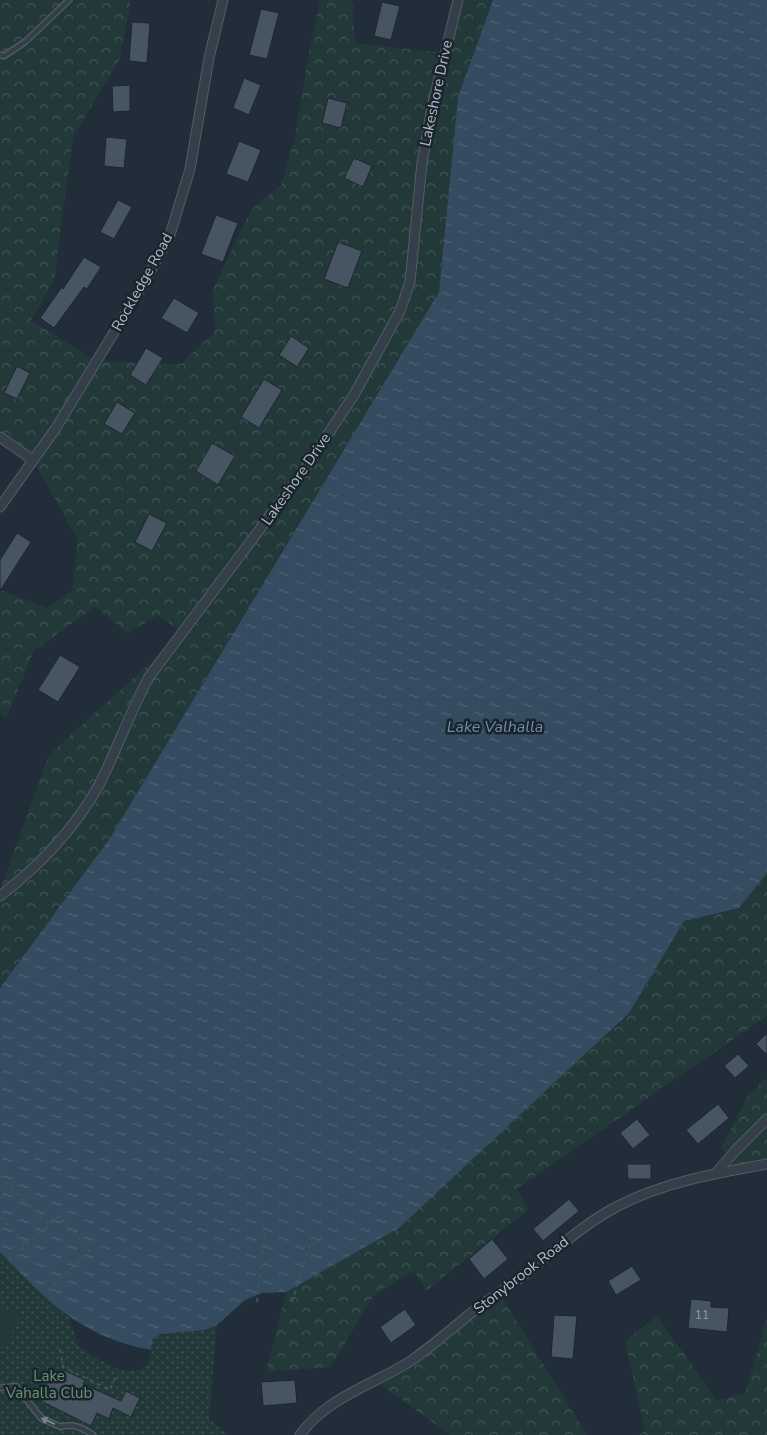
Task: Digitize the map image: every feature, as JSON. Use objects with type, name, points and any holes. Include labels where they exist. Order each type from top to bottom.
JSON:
[{"type":"street","name":"Rockledge Road","points":[[0,507],[56,428],[144,283],[170,235],[190,169],[209,58],[223,0]]},
{"type":"street","name":"Lakeshore Drive","points":[[0,896],[39,862],[71,828],[98,785],[131,712],[150,677],[302,473],[354,395],[386,339],[410,282],[422,163],[436,87],[458,0]]},
{"type":"street","points":[[0,437],[33,460]]},
{"type":"street","points":[[716,1173],[735,1150],[767,1119]]},
{"type":"street","name":"Stonybrook Road","points":[[300,1435],[319,1414],[337,1400],[396,1370],[434,1344],[479,1307],[503,1292],[600,1216],[648,1193],[716,1173],[767,1164]]},
{"type":"lane","points":[[0,55],[4,56],[25,42],[69,0]]},
{"type":"lane","points":[[0,1388],[16,1386],[41,1418],[62,1427],[67,1425],[83,1428],[93,1435]]},
{"type":"path","points":[[0,1176],[49,1225]]},
{"type":"path","points":[[9,1261],[59,1216],[90,1250],[44,1295]]},
{"type":"path","points":[[0,1217],[27,1245]]},
{"type":"path","points":[[256,1302],[265,1230]]},
{"type":"path","points":[[292,1302],[312,1237]]},
{"type":"path","points":[[60,1349],[63,1367],[110,1390],[118,1374]]},
{"type":"green space","points":[[0,0],[131,0],[120,59],[73,137],[54,281],[31,320],[96,361],[181,364],[215,331],[212,291],[251,210],[281,185],[295,137],[308,57],[320,0],[352,0],[355,43],[445,53],[462,0],[493,0],[458,97],[439,292],[110,838],[0,988],[0,890],[49,755],[183,633],[158,615],[128,633],[95,607],[34,651],[6,719],[0,714],[0,590],[48,608],[72,590],[78,540],[32,459],[0,439]]},
{"type":"green space","points":[[767,873],[767,1016],[517,1189],[528,1210],[426,1291],[414,1271],[374,1295],[331,1367],[266,1372],[286,1292],[399,1228],[629,1013],[684,921],[739,908]]},
{"type":"green space","points":[[767,1078],[767,1163],[738,1171],[721,1148],[749,1094]]},
{"type":"green space","name":"Lake Vahalla Club","points":[[0,1252],[30,1283],[69,1318],[79,1346],[111,1366],[129,1371],[138,1370],[145,1366],[150,1357],[152,1340],[176,1332],[217,1325],[209,1419],[228,1435],[0,1435]]},
{"type":"green space","points":[[501,1296],[587,1435],[450,1435],[377,1382]]},
{"type":"green space","points":[[4,1308],[21,1316],[3,1351],[0,1349],[0,1316]]},
{"type":"green space","points":[[657,1316],[717,1400],[745,1394],[767,1318],[767,1435],[639,1435],[645,1431],[625,1341]]},
{"type":"water","name":"Lake Valhalla","points":[[493,0],[767,0],[767,873],[739,908],[684,921],[629,1013],[399,1228],[286,1292],[262,1293],[245,1300],[217,1325],[204,1330],[161,1334],[152,1340],[151,1350],[126,1344],[104,1336],[67,1314],[50,1301],[0,1252],[0,988],[110,838],[439,292],[458,97]]},
{"type":"building","points":[[382,2],[400,6],[391,40],[374,36]]},
{"type":"building","points":[[261,9],[279,13],[267,59],[249,55]]},
{"type":"building","points":[[132,22],[150,23],[147,63],[129,61]]},
{"type":"building","points":[[244,78],[261,85],[249,115],[233,108]]},
{"type":"building","points":[[130,85],[130,111],[113,112],[112,86]]},
{"type":"building","points":[[328,98],[347,103],[341,128],[322,123]]},
{"type":"building","points":[[106,137],[127,139],[124,168],[104,166]]},
{"type":"building","points":[[239,141],[261,150],[248,182],[226,174]]},
{"type":"building","points":[[354,158],[372,166],[363,187],[344,178]]},
{"type":"building","points":[[118,200],[132,207],[114,239],[100,232]]},
{"type":"building","points":[[216,215],[238,223],[223,262],[201,254]]},
{"type":"building","points":[[338,242],[362,251],[348,288],[324,279]]},
{"type":"building","points":[[84,257],[101,267],[87,289],[84,287],[54,328],[40,318],[62,287],[63,289]]},
{"type":"building","points":[[174,298],[199,313],[187,333],[161,318]]},
{"type":"building","points":[[291,336],[309,348],[297,367],[279,355]]},
{"type":"building","points":[[146,348],[163,358],[146,385],[130,375]]},
{"type":"building","points":[[17,366],[30,373],[17,399],[4,393]]},
{"type":"building","points":[[264,379],[282,390],[259,428],[241,417]]},
{"type":"building","points":[[117,402],[135,413],[122,434],[104,424]]},
{"type":"building","points":[[212,443],[235,456],[218,485],[196,471]]},
{"type":"building","points":[[149,514],[167,523],[152,551],[135,542]]},
{"type":"building","points":[[17,533],[31,542],[0,591],[0,560]]},
{"type":"building","points":[[60,655],[80,667],[58,702],[38,690]]},
{"type":"building","points":[[767,1033],[767,1055],[756,1044]]},
{"type":"building","points":[[738,1054],[749,1066],[735,1078],[724,1066]]},
{"type":"building","points":[[718,1104],[729,1118],[698,1144],[686,1130]]},
{"type":"building","points":[[637,1119],[650,1135],[633,1149],[620,1133]]},
{"type":"building","points":[[627,1164],[651,1164],[651,1179],[628,1179]]},
{"type":"building","points":[[569,1199],[579,1211],[543,1241],[533,1229]]},
{"type":"building","points":[[492,1239],[508,1259],[484,1279],[469,1259]]},
{"type":"building","points":[[632,1266],[641,1280],[616,1295],[608,1281]]},
{"type":"building","points":[[691,1299],[711,1301],[711,1307],[729,1308],[727,1332],[688,1328]]},
{"type":"building","points":[[405,1309],[416,1325],[391,1343],[380,1327]]},
{"type":"building","points":[[554,1315],[577,1316],[573,1359],[551,1357]]},
{"type":"building","points":[[51,1370],[62,1375],[64,1370],[85,1380],[83,1384],[121,1401],[126,1391],[140,1398],[131,1417],[113,1408],[109,1419],[97,1413],[91,1426],[41,1401],[47,1388],[44,1386]]},
{"type":"building","points":[[295,1380],[297,1403],[263,1406],[261,1382]]}]
